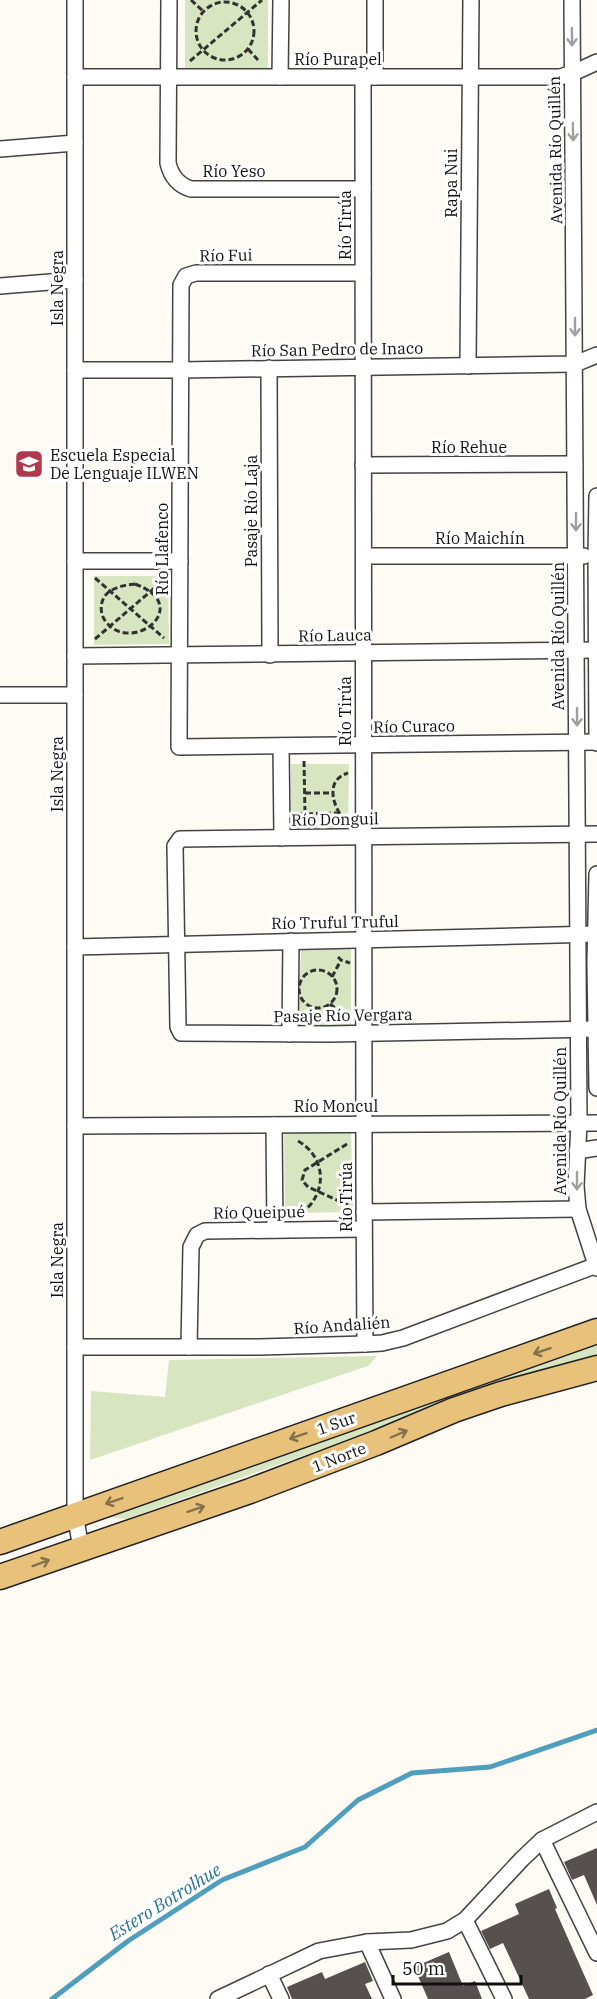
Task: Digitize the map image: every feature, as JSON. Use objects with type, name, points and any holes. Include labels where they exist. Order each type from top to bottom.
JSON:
[{"type":"main road","name":"1 Sur","points":[[0,1542],[597,1331]]},
{"type":"main road","name":"1 Norte","points":[[0,1577],[250,1491],[376,1443],[454,1410],[501,1394],[597,1368]]},
{"type":"street","name":"Isla Negra","points":[[75,0],[75,1514],[81,1548]]},
{"type":"street","points":[[169,0],[170,77]]},
{"type":"street","points":[[280,77],[281,0]]},
{"type":"street","name":"Río Tirúa","points":[[365,1344],[363,189],[375,0]]},
{"type":"street","name":"Rapa Nui","points":[[468,366],[471,0]]},
{"type":"street","name":"Avenida Río Quillén","points":[[572,0],[579,1029],[579,1123],[576,1185],[578,1209],[597,1266]]},
{"type":"street","name":"Río Purapel","points":[[75,77],[560,77],[573,74],[597,62]]},
{"type":"street","name":"Río Yeso","points":[[170,77],[168,163],[172,175],[185,187],[191,189],[363,189]]},
{"type":"street","points":[[0,149],[75,143]]},
{"type":"street","name":"Río Fui","points":[[181,370],[181,285],[183,280],[191,274],[363,273]]},
{"type":"street","points":[[0,286],[75,280]]},
{"type":"street","name":"Río San Pedro de Inaco","points":[[75,370],[575,364],[597,355]]},
{"type":"street","name":"Pasaje Río Laja","points":[[269,368],[270,655]]},
{"type":"street","name":"Río Llafenco","points":[[179,653],[181,370]]},
{"type":"street","name":"Río Rehue","points":[[363,465],[575,464]]},
{"type":"street","points":[[597,496],[597,743]]},
{"type":"street","name":"Río Maichín","points":[[364,556],[596,556]]},
{"type":"street","points":[[75,561],[180,564]]},
{"type":"street","name":"Río Lauca","points":[[75,656],[179,653],[270,655],[596,650]]},
{"type":"street","name":"Río Curaco","points":[[179,653],[180,747],[597,743]]},
{"type":"street","points":[[0,695],[75,695]]},
{"type":"street","points":[[281,746],[282,838]]},
{"type":"street","name":"Río Donguil","points":[[175,944],[176,846],[180,839],[282,838],[363,833],[597,834]]},
{"type":"street","points":[[597,873],[597,1088]]},
{"type":"street","name":"Río Truful Truful","points":[[75,947],[596,934]]},
{"type":"street","points":[[290,1034],[291,941]]},
{"type":"street","name":"Pasaje Río Vergara","points":[[175,944],[177,1027],[181,1034],[579,1029],[596,1039]]},
{"type":"street","points":[[579,1045],[596,1039]]},
{"type":"street","name":"Río Moncul","points":[[75,1126],[297,1125],[363,1129],[597,1123]]},
{"type":"street","points":[[274,1125],[275,1230]]},
{"type":"street","points":[[577,1151],[597,1148]]},
{"type":"street","points":[[364,1212],[578,1209]]},
{"type":"street","name":"Río Queipué","points":[[189,1347],[191,1247],[197,1235],[205,1231],[364,1229]]},
{"type":"street","name":"Río Andalién","points":[[75,1347],[382,1343],[403,1338],[597,1266]]},
{"type":"street","points":[[218,1999],[319,1951],[367,1942],[411,1940],[447,1930],[465,1920],[542,1840],[597,1812]]},
{"type":"street","points":[[542,1840],[597,1953]]},
{"type":"street","points":[[465,1920],[504,1999]]},
{"type":"street","points":[[367,1942],[393,1999]]},
{"type":"street","points":[[269,1974],[281,1999]]},
{"type":"path","points":[[191,0],[203,11]]},
{"type":"path","points":[[170,77],[262,0]]},
{"type":"path","points":[[220,2],[230,2],[247,12],[254,30],[248,49],[232,59],[223,60],[214,58],[203,50],[196,37],[196,28],[203,11],[220,2]]},
{"type":"path","points":[[75,561],[179,653]]},
{"type":"path","points":[[75,656],[180,564]]},
{"type":"path","points":[[135,584],[150,591],[159,600],[158,620],[151,626],[135,632],[125,633],[109,627],[100,607],[102,600],[110,591],[120,586],[135,584]]},
{"type":"path","points":[[304,745],[305,814]]},
{"type":"path","points":[[363,768],[342,775],[333,784],[333,799],[338,813],[363,833]]},
{"type":"path","points":[[305,793],[333,793]]},
{"type":"path","points":[[282,814],[338,813]]},
{"type":"path","points":[[332,977],[341,960]]},
{"type":"path","points":[[316,971],[328,973],[332,977],[337,994],[330,1004],[319,1008],[303,1000],[300,988],[304,976],[316,971]]},
{"type":"path","points":[[297,1125],[297,1141],[309,1147],[318,1162],[320,1175],[318,1191],[310,1205],[298,1214],[300,1230]]},
{"type":"path","points":[[363,1129],[305,1170],[302,1180],[308,1187],[364,1212]]},
{"type":"green space","points":[[185,0],[268,0],[268,68],[185,68]]},
{"type":"green space","points":[[94,576],[168,576],[169,644],[94,645]]},
{"type":"green space","points":[[291,764],[349,764],[348,836],[291,836]]},
{"type":"green space","points":[[351,947],[351,1029],[298,1029],[301,950]]},
{"type":"green space","points":[[351,1130],[353,1212],[285,1213],[284,1131]]},
{"type":"green space","points":[[597,1337],[597,1355],[392,1424],[126,1519],[107,1517]]},
{"type":"green space","points":[[377,1356],[368,1366],[90,1460],[91,1391],[165,1397],[169,1360]]},
{"type":"building","points":[[597,1848],[597,1905],[584,1875],[572,1880],[564,1862]]},
{"type":"building","points":[[549,1889],[557,1908],[555,1909],[593,1995],[585,1999],[529,1999],[503,1943],[490,1949],[481,1931],[519,1914],[515,1904]]},
{"type":"building","points":[[449,1952],[463,1986],[475,1981],[482,1999],[428,1999],[414,1967]]},
{"type":"building","points":[[365,1962],[373,1981],[365,1984],[372,1999],[292,1999],[287,1987],[322,1972],[325,1979]]},
{"type":"waterway","name":"Estero Botrolhue","points":[[52,1999],[128,1941],[222,1880],[305,1847],[358,1800],[412,1773],[490,1767],[597,1730]]},
{"type":"place","name":"Escuela Especial De Lenguaje ILWEN","points":[[29,464]]}]
